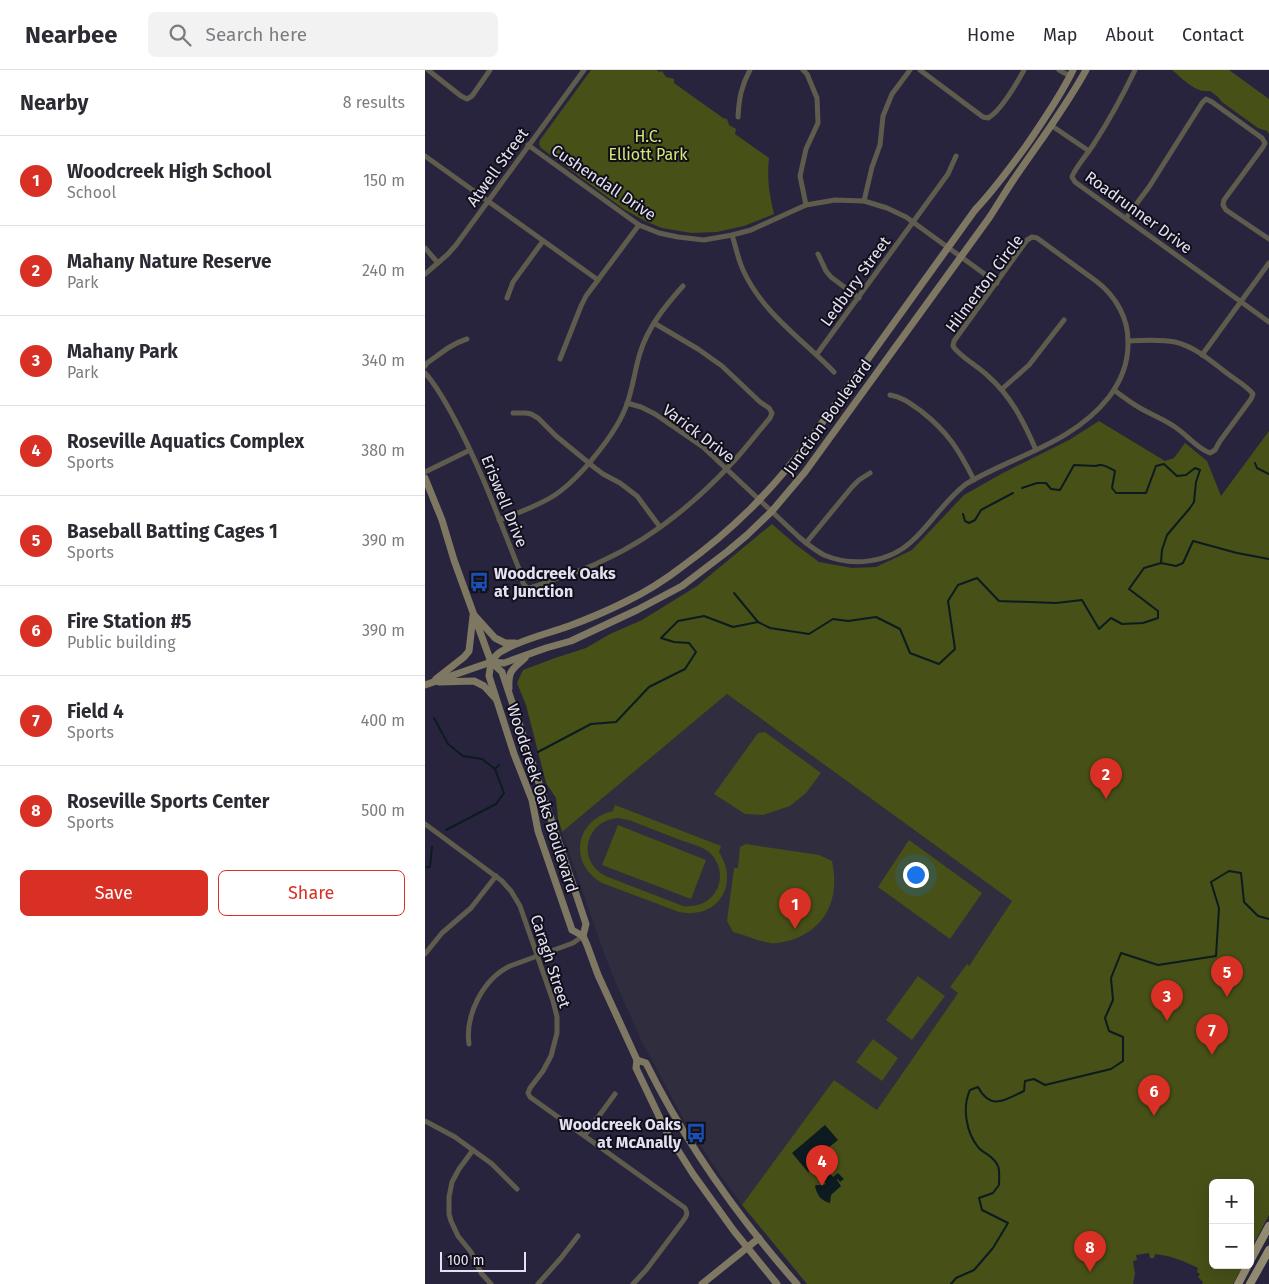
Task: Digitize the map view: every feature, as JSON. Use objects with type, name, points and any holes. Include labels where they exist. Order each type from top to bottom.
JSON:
[{"type":"main road","name":"Junction Boulevard","points":[[428,684],[491,662],[504,663],[546,648],[571,642],[683,586],[735,546],[772,511],[824,447],[989,218],[1011,182],[1052,126],[1086,70]]},
{"type":"main road","name":"Junction Boulevard","points":[[491,662],[500,652],[599,614],[649,590],[716,542],[760,500],[811,439],[975,210],[1010,168],[1050,111],[1072,73]]},
{"type":"main road","name":"Woodcreek Oaks Boulevard","points":[[425,478],[442,520],[454,560],[491,662],[502,672],[586,924],[583,936],[598,975],[637,1060],[636,1068],[667,1133],[715,1205],[777,1284]]},
{"type":"main road","points":[[473,613],[495,638],[501,642],[520,643]]},
{"type":"main road","points":[[428,684],[465,657],[469,651],[473,613]]},
{"type":"main road","points":[[510,696],[509,676],[514,668],[528,656]]},
{"type":"main road","name":"Woodcreek Oaks Boulevard","points":[[491,662],[489,676],[514,754],[532,800],[538,831],[572,930],[583,936]]},
{"type":"main road","points":[[428,684],[475,681],[484,686],[497,700]]},
{"type":"main road","name":"Woodcreek Oaks Boulevard","points":[[637,1060],[646,1063],[662,1094],[720,1186],[797,1284]]},
{"type":"main road","points":[[1254,1254],[1269,1226]]},
{"type":"main road","points":[[703,1284],[759,1238]]},
{"type":"main road","points":[[1250,1284],[1269,1250]]},
{"type":"main road","points":[[1238,1284],[1246,1269]]},
{"type":"street","points":[[428,70],[467,99],[472,96],[490,70]]},
{"type":"street","name":"Atwell Street","points":[[425,274],[456,245],[584,70]]},
{"type":"street","points":[[738,117],[739,97],[743,83],[750,70]]},
{"type":"street","points":[[803,70],[807,74],[817,98],[818,123],[806,149],[800,176],[807,205]]},
{"type":"street","points":[[864,200],[872,167],[880,145],[883,116],[892,94],[910,70]]},
{"type":"street","points":[[920,70],[983,117],[988,118],[993,116],[1024,70]]},
{"type":"street","points":[[1059,70],[1072,73]]},
{"type":"street","name":"Roadrunner Drive","points":[[1135,70],[1108,122],[1073,172],[1072,177],[1075,182],[1269,322]]},
{"type":"street","points":[[1127,218],[1152,182],[1201,103],[1206,99],[1262,138],[1265,143],[1224,200],[1223,205],[1226,210],[1269,239]]},
{"type":"street","points":[[1052,126],[1089,151]]},
{"type":"street","name":"Cushendall Drive","points":[[528,145],[639,225],[659,233],[704,240],[751,230],[807,205],[835,200],[864,200],[906,217],[997,283]]},
{"type":"street","points":[[425,156],[599,280]]},
{"type":"street","name":"Ledbury Street","points":[[817,354],[949,174],[956,156]]},
{"type":"street","points":[[560,359],[586,296],[639,225]]},
{"type":"street","points":[[732,235],[736,253],[744,273],[755,291],[776,317],[835,372]]},
{"type":"street","name":"Hilmerton Circle","points":[[1032,237],[1037,238],[1096,281],[1109,293],[1123,314],[1128,341],[1127,358],[1121,377],[1114,390],[1101,406],[1065,436],[1036,450],[1016,410],[1002,389],[980,368],[956,352],[953,346],[954,341],[1027,240],[1032,237]]},
{"type":"street","points":[[507,298],[513,282],[543,241]]},
{"type":"street","points":[[425,248],[438,263]]},
{"type":"street","points":[[818,254],[831,277],[859,298]]},
{"type":"street","points":[[1202,355],[1269,263]]},
{"type":"street","points":[[499,520],[525,510],[554,495],[576,477],[614,431],[627,403],[641,350],[654,323],[683,286]]},
{"type":"street","points":[[1002,389],[1029,365],[1064,320]]},
{"type":"street","points":[[513,413],[531,414],[538,418],[588,463],[630,489],[659,527],[695,500],[727,469],[770,418],[772,412],[722,366],[654,323]]},
{"type":"street","points":[[425,366],[446,348],[467,339]]},
{"type":"street","points":[[1114,390],[1139,408],[1174,426],[1199,447],[1210,453],[1215,450],[1253,394],[1202,355],[1187,346],[1175,342],[1154,340],[1128,341]]},
{"type":"street","name":"Eriswell Drive","points":[[425,373],[442,397],[463,434],[521,574],[523,583],[527,588],[533,588],[604,561],[659,527]]},
{"type":"street","points":[[890,395],[897,396],[908,402],[938,425],[957,448],[974,480]]},
{"type":"street","name":"Varick Drive","points":[[627,403],[655,414],[703,447],[806,543],[823,554],[847,561],[879,559],[901,550],[910,544],[956,492],[974,480],[1036,450]]},
{"type":"street","points":[[425,472],[470,450]]},
{"type":"street","points":[[806,543],[852,487],[870,473]]},
{"type":"street","name":"Caragh Street","points":[[425,824],[507,886],[517,901],[555,1009],[557,1033],[551,1056],[543,1071],[529,1088],[528,1093],[530,1097],[685,1208],[687,1212],[646,1270],[633,1284]]},
{"type":"street","points":[[425,954],[442,933],[471,908],[495,876]]},
{"type":"street","points":[[469,1044],[468,1031],[472,1013],[485,988],[493,978],[503,969],[573,943],[583,936]]},
{"type":"street","points":[[585,1135],[615,1094]]},
{"type":"street","points":[[425,1120],[473,1150],[499,1170],[517,1189]]},
{"type":"street","points":[[473,1150],[452,1182],[449,1197],[449,1214],[458,1236],[471,1252],[481,1273],[491,1284]]},
{"type":"street","points":[[538,1284],[565,1254],[578,1236]]},
{"type":"shaded area","points":[[727,694],[1012,901],[969,966],[967,965],[951,986],[958,993],[877,1110],[834,1081],[742,1205],[684,1120],[641,1040],[605,956],[562,832]]},
{"type":"shaded area","points":[[825,1125],[838,1140],[811,1162],[815,1166],[808,1172],[792,1153]]},
{"type":"shaded area","points":[[828,1171],[833,1177],[838,1173],[844,1179],[840,1182],[837,1180],[841,1186],[831,1195],[830,1203],[820,1197],[815,1186],[826,1184],[821,1178]]},
{"type":"green space","name":"H.C. Elliott Park","points":[[591,70],[662,71],[666,77],[674,79],[674,83],[727,119],[729,125],[736,129],[735,134],[769,158],[769,186],[774,214],[744,226],[717,232],[691,233],[662,228],[625,210],[541,148],[540,140]]},
{"type":"green space","points":[[1172,70],[1229,70],[1269,99],[1269,134],[1222,102],[1210,91],[1194,88]]},
{"type":"green space","points":[[1099,421],[1165,461],[1174,458],[1185,443],[1207,461],[1221,496],[1269,431],[1269,1215],[1254,1243],[1254,1179],[1209,1179],[1209,1269],[1241,1269],[1233,1284],[1202,1284],[1203,1282],[1198,1277],[1200,1274],[1197,1272],[1198,1268],[1167,1256],[1155,1254],[1154,1258],[1150,1258],[1149,1253],[1136,1255],[1137,1260],[1133,1261],[1135,1274],[1133,1284],[807,1284],[742,1205],[834,1080],[877,1110],[958,993],[950,987],[967,964],[969,966],[1012,901],[727,694],[562,832],[558,818],[556,798],[546,783],[526,705],[517,683],[523,670],[586,648],[610,634],[642,620],[697,586],[772,524],[819,562],[852,568],[876,567],[912,550],[964,495],[1069,440]]},
{"type":"green space","points":[[765,732],[821,773],[806,793],[790,806],[763,815],[745,814],[714,794],[758,733]]},
{"type":"green space","points":[[615,805],[721,846],[719,852],[725,864],[727,876],[726,887],[721,897],[705,911],[693,913],[679,912],[602,883],[591,875],[584,865],[581,854],[584,832],[590,823],[600,816],[613,811]],"holes":[[[618,818],[629,820],[699,846],[709,852],[716,861],[720,872],[719,884],[711,897],[700,904],[683,906],[608,877],[598,871],[591,862],[588,853],[588,843],[591,834],[606,821]]]},
{"type":"green space","points":[[618,825],[706,860],[691,899],[602,865]]},
{"type":"green space","points":[[909,840],[982,893],[950,939],[878,887]]},
{"type":"green space","points":[[746,844],[819,855],[832,861],[834,873],[833,896],[829,907],[817,925],[797,938],[780,943],[761,941],[733,932],[727,921],[734,868],[738,868],[740,847]]},
{"type":"green space","points":[[918,976],[945,996],[912,1040],[886,1020]]},
{"type":"green space","points":[[873,1039],[898,1058],[882,1081],[856,1062]]},
{"type":"waterway","points":[[1255,463],[1257,468],[1269,474]]},
{"type":"waterway","points":[[1022,488],[1037,483],[1046,483],[1051,489],[1060,490],[1074,465],[1101,465],[1115,471],[1112,488],[1116,493],[1146,493],[1156,466],[1164,464],[1177,476],[1186,475],[1195,468],[1200,470],[1196,482],[1194,502],[1167,535],[1162,550],[1161,562]]},
{"type":"waterway","points":[[963,514],[965,521],[969,523],[975,520],[981,510],[1013,493]]},
{"type":"waterway","points":[[538,752],[591,724],[616,722],[649,687],[685,669],[696,652],[689,643],[674,642],[661,638],[678,621],[704,616],[733,627],[758,622],[770,628],[809,634],[833,619],[848,621],[876,617],[900,629],[910,653],[939,664],[955,649],[948,601],[958,585],[977,578],[999,601],[1056,603],[1082,600],[1099,629],[1111,618],[1122,624],[1143,623],[1158,618],[1158,611],[1129,589],[1144,568],[1161,563],[1176,566],[1183,563],[1193,541],[1237,553],[1269,559]]},
{"type":"waterway","points":[[734,593],[758,622]]},
{"type":"waterway","points":[[434,718],[448,744],[463,756],[482,759],[495,769]]},
{"type":"waterway","points":[[446,830],[496,804],[504,793],[495,769],[499,765]]},
{"type":"waterway","points":[[425,867],[430,867],[432,847]]},
{"type":"waterway","points":[[951,1284],[956,1278],[974,1270],[993,1248],[1008,1223],[982,1210],[979,1198],[993,1193],[999,1185],[999,1170],[994,1160],[978,1147],[968,1127],[966,1104],[970,1090],[978,1087],[988,1099],[993,1101],[1005,1100],[1024,1091],[1025,1081],[1034,1079],[1045,1085],[1111,1069],[1123,1061],[1123,1037],[1109,1031],[1105,1018],[1113,1000],[1111,978],[1121,953],[1158,965],[1216,956],[1219,908],[1211,882],[1229,871],[1241,873],[1244,902],[1258,916],[1269,919]]},
{"type":"place","name":"Woodcreek Oaks at Junction","points":[[479,582]]},
{"type":"place","name":"Mahany Nature Reserve","points":[[1106,799]]},
{"type":"place","name":"Woodcreek High School","points":[[795,929]]},
{"type":"place","name":"Baseball Batting Cages 1","points":[[1227,997]]},
{"type":"place","name":"Mahany Park","points":[[1167,1021]]},
{"type":"place","name":"Field 4","points":[[1212,1055]]},
{"type":"place","name":"Fire Station #5","points":[[1154,1116]]},
{"type":"place","name":"Woodcreek Oaks at McAnally","points":[[696,1133]]},
{"type":"place","name":"Roseville Aquatics Complex","points":[[822,1186]]},
{"type":"place","name":"Roseville Sports Center","points":[[1090,1272]]}]
